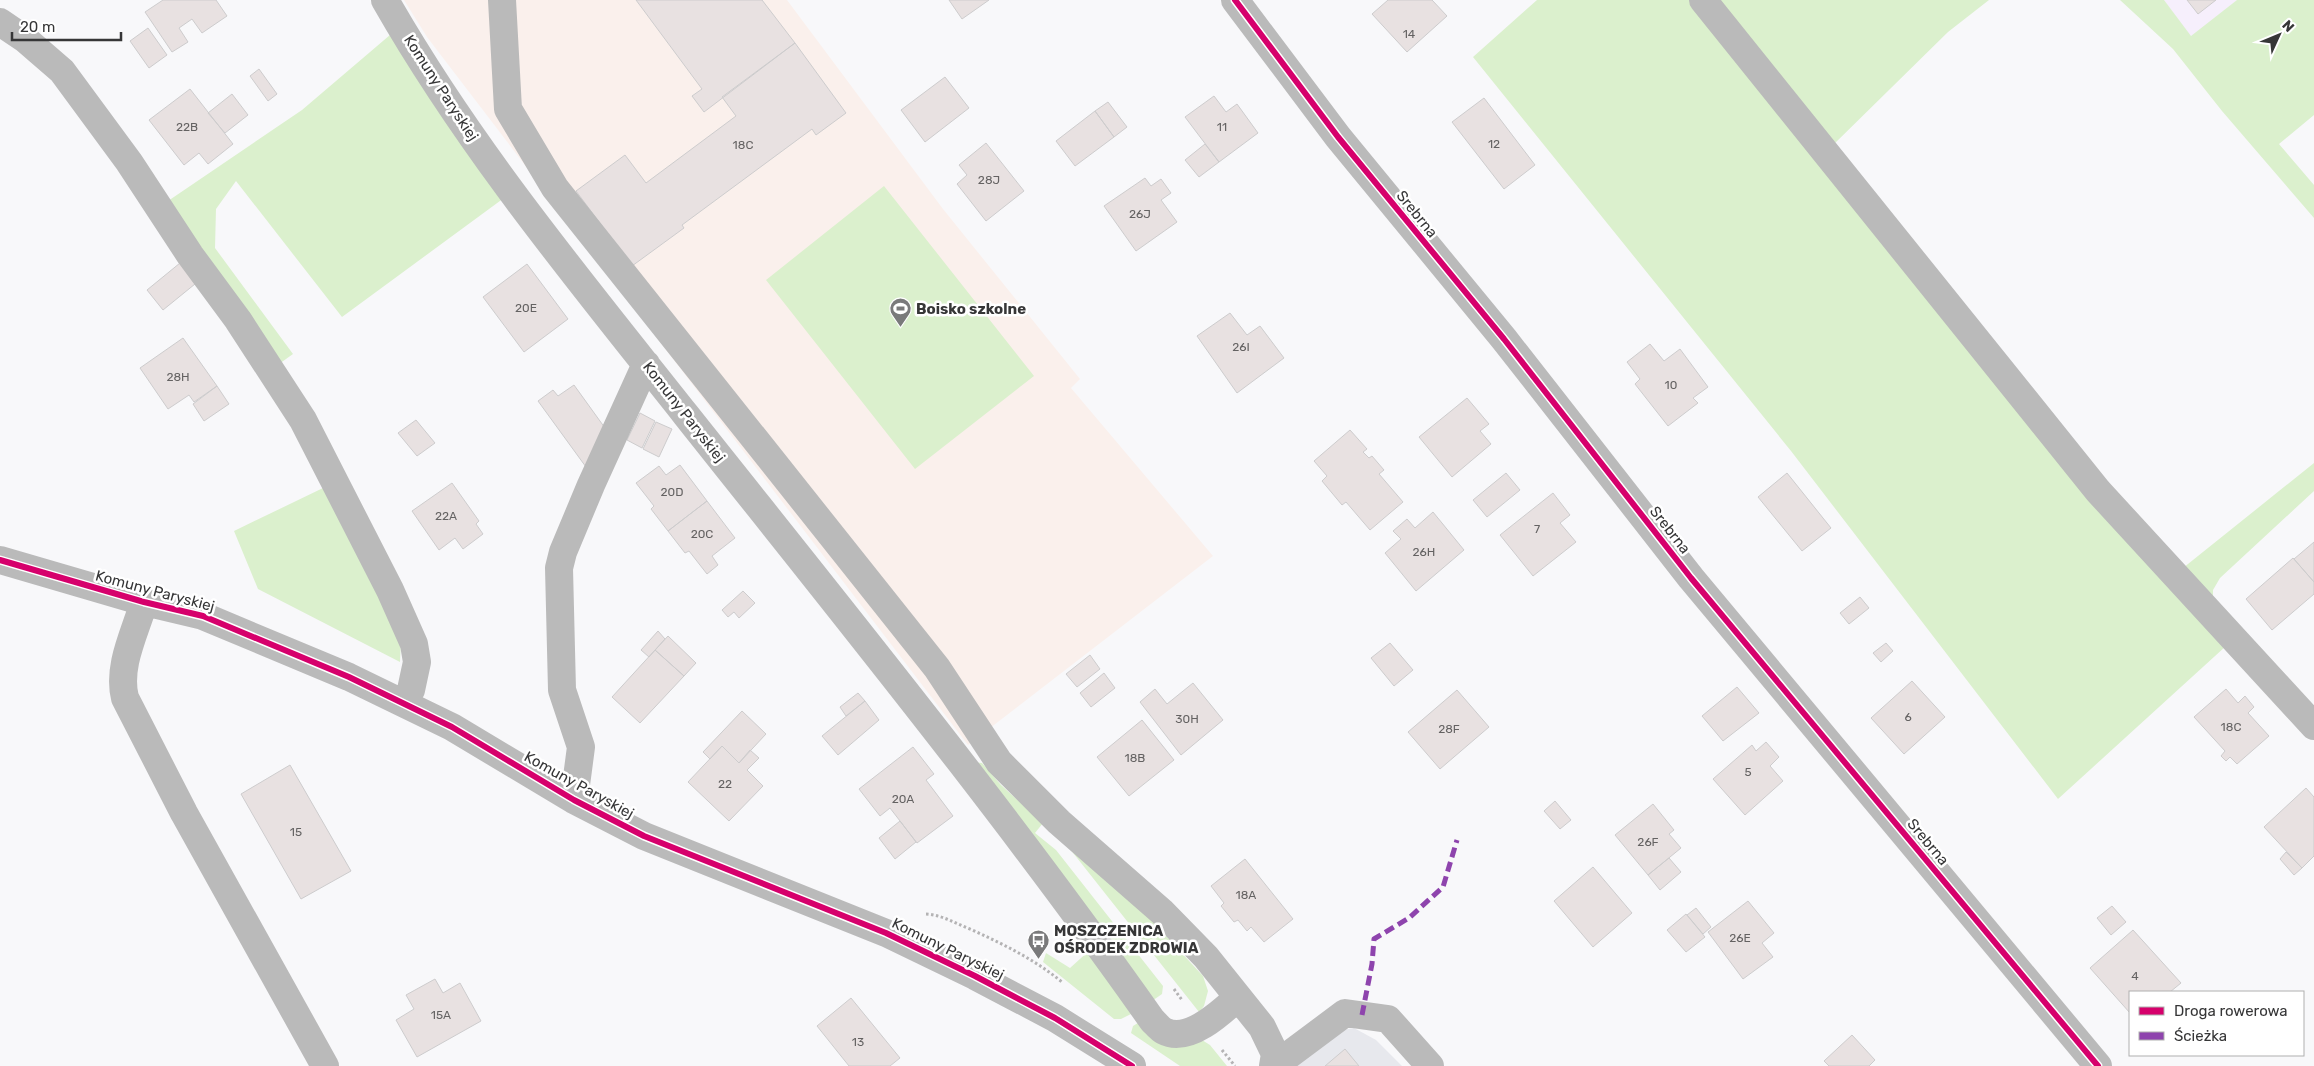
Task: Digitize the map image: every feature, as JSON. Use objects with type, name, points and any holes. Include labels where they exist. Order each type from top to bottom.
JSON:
[{"type":"street","name":"Komuny Paryskiej","points":[[385,0],[440,91],[529,216],[903,690],[1071,909],[1152,1020],[1164,1031],[1176,1034],[1203,1026],[1238,997]]},
{"type":"street","points":[[502,0],[508,109],[555,188],[937,668],[999,762],[1060,822],[1162,912],[1206,956],[1262,1027],[1275,1054],[1274,1066]]},
{"type":"street","name":"Srebrna","points":[[1234,0],[1338,138],[1510,346],[1691,578],[2098,1066]]},
{"type":"street","points":[[1703,0],[2098,491],[2314,726]]},
{"type":"street","points":[[0,22],[25,39],[62,71],[129,162],[190,255],[238,320],[303,420],[390,590],[414,644],[417,662],[411,690],[404,702]]},
{"type":"street","points":[[574,800],[581,747],[562,690],[559,568],[563,552],[591,485],[646,364]]},
{"type":"street","name":"Komuny Paryskiej","points":[[0,560],[144,602],[203,616],[404,702],[495,752],[574,800],[644,836],[886,933],[975,976],[1055,1018],[1132,1066]]},
{"type":"street","points":[[144,602],[126,659],[122,684],[125,698],[184,812],[325,1066]]},
{"type":"street","points":[[1274,1066],[1345,1013],[1388,1019],[1430,1066]]},
{"type":"shaded area","points":[[404,0],[787,0],[943,209],[1080,379],[1071,388],[1213,556],[968,745],[427,37]]},
{"type":"shaded area","points":[[2164,0],[2237,0],[2191,37]]},
{"type":"shaded area","points":[[1354,1028],[1376,1040],[1402,1066],[1292,1066],[1337,1031]]},
{"type":"green space","points":[[1537,0],[1989,0],[1948,32],[1831,147],[2094,472],[2183,568],[2314,463],[2314,491],[2220,578],[2213,590],[2213,606],[2237,636],[2058,799],[1791,451],[1473,57]]},
{"type":"green space","points":[[2120,0],[2164,0],[2191,36],[2237,0],[2314,0],[2314,115],[2279,144],[2314,185],[2314,218],[2222,111],[2173,49]]},
{"type":"green space","points":[[390,35],[504,198],[342,317],[236,181],[216,209],[215,248],[293,354],[279,364],[168,201],[302,110]]},
{"type":"green space","name":"Boisko szkolne","points":[[884,186],[1034,376],[915,469],[766,280]]},
{"type":"green space","points":[[323,488],[401,639],[400,662],[258,589],[234,531]]},
{"type":"green space","points":[[971,762],[982,763],[1001,785],[1043,823],[1035,833],[1056,850],[1163,986],[1162,994],[1152,1001]]},
{"type":"green space","points":[[1066,844],[1141,909],[1203,976],[1208,991],[1204,1006],[1199,1012]]},
{"type":"green space","points":[[1091,949],[1135,1012],[1121,1019],[1114,1019],[1043,962],[1046,953],[1070,968]]},
{"type":"green space","points":[[1141,1021],[1163,1037],[1177,1044],[1193,1044],[1202,1040],[1210,1045],[1227,1066],[1180,1066],[1131,1033],[1133,1026]]},
{"type":"building","points":[[163,0],[216,0],[227,16],[202,33],[192,19],[179,28],[188,42],[172,52],[145,12]]},
{"type":"building","points":[[636,0],[762,0],[795,43],[704,112],[692,96],[702,89]]},
{"type":"building","points":[[949,0],[989,0],[962,19]]},
{"type":"building","points":[[1388,0],[1432,0],[1447,16],[1407,52],[1372,14]]},
{"type":"building","points":[[2187,0],[2216,0],[2198,14]]},
{"type":"building","points":[[148,28],[167,55],[149,68],[130,41]]},
{"type":"building","points":[[795,43],[846,113],[816,135],[812,129],[682,225],[684,228],[632,266],[576,191],[625,155],[646,183],[736,116],[722,97]]},
{"type":"building","points":[[259,69],[277,94],[268,101],[250,76]]},
{"type":"building","points":[[945,77],[969,108],[925,142],[901,110]]},
{"type":"building","points":[[190,89],[233,144],[208,164],[199,153],[184,165],[149,120]]},
{"type":"building","points":[[232,94],[248,115],[225,133],[208,113]]},
{"type":"building","points":[[1214,96],[1226,112],[1237,104],[1258,133],[1219,162],[1185,117]]},
{"type":"building","points":[[1484,98],[1535,165],[1504,189],[1452,122]]},
{"type":"building","points":[[1108,102],[1127,127],[1114,137],[1095,111]]},
{"type":"building","points":[[1095,111],[1114,137],[1075,166],[1056,141]]},
{"type":"building","points":[[986,143],[1024,191],[986,221],[957,184],[967,175],[959,165]]},
{"type":"building","points":[[1205,144],[1219,162],[1199,177],[1185,160]]},
{"type":"building","points":[[1145,178],[1151,186],[1161,179],[1171,193],[1161,200],[1177,222],[1136,251],[1104,206]]},
{"type":"building","points":[[180,263],[195,284],[163,310],[147,290]]},
{"type":"building","points":[[527,264],[568,319],[524,352],[483,297]]},
{"type":"building","points":[[1230,313],[1247,335],[1260,326],[1284,358],[1237,393],[1197,336]]},
{"type":"building","points":[[183,338],[217,386],[194,402],[189,395],[168,409],[140,368]]},
{"type":"building","points":[[1650,344],[1664,361],[1680,349],[1708,387],[1693,398],[1698,403],[1668,426],[1635,384],[1640,379],[1627,362]]},
{"type":"building","points":[[574,385],[605,428],[586,467],[538,401],[553,390],[558,396]]},
{"type":"building","points":[[217,386],[229,404],[204,421],[193,404]]},
{"type":"building","points":[[1467,398],[1489,424],[1480,431],[1491,444],[1452,477],[1419,437]]},
{"type":"building","points":[[640,413],[655,421],[642,448],[627,440]]},
{"type":"building","points":[[416,420],[435,443],[417,456],[398,433]]},
{"type":"building","points":[[656,422],[672,429],[659,457],[643,449]]},
{"type":"building","points":[[1350,430],[1367,449],[1363,452],[1369,458],[1372,456],[1384,470],[1379,474],[1403,502],[1370,530],[1346,502],[1342,505],[1322,481],[1327,476],[1314,461]]},
{"type":"building","points":[[680,465],[707,501],[668,531],[651,509],[654,506],[636,483],[659,466],[666,475]]},
{"type":"building","points":[[1506,473],[1520,490],[1487,517],[1473,500]]},
{"type":"building","points":[[1787,473],[1831,528],[1802,551],[1758,497]]},
{"type":"building","points":[[452,483],[479,521],[476,524],[483,534],[463,549],[455,538],[439,550],[412,511]]},
{"type":"building","points":[[1553,493],[1570,515],[1560,523],[1576,542],[1533,576],[1500,535]]},
{"type":"building","points":[[707,501],[735,538],[712,556],[718,565],[707,574],[689,551],[685,553],[668,531]]},
{"type":"building","points":[[1433,512],[1464,550],[1416,591],[1385,553],[1401,539],[1393,531],[1407,519],[1415,528]]},
{"type":"building","points":[[2314,542],[2314,582],[2294,559]]},
{"type":"building","points":[[2293,558],[2314,582],[2314,594],[2272,630],[2246,599]]},
{"type":"building","points":[[743,591],[755,603],[739,618],[734,612],[728,617],[722,610]]},
{"type":"building","points":[[1860,597],[1869,608],[1849,624],[1840,613]]},
{"type":"building","points":[[658,631],[665,639],[649,657],[641,650]]},
{"type":"building","points":[[668,636],[696,663],[684,676],[655,650]]},
{"type":"building","points":[[1390,643],[1413,670],[1394,686],[1371,658]]},
{"type":"building","points":[[1886,643],[1893,651],[1881,662],[1873,653]]},
{"type":"building","points":[[655,650],[684,676],[640,723],[612,697]]},
{"type":"building","points":[[1090,655],[1100,669],[1077,687],[1066,674]]},
{"type":"building","points":[[1104,673],[1115,688],[1091,707],[1080,693]]},
{"type":"building","points":[[1912,681],[1945,717],[1904,754],[1871,718]]},
{"type":"building","points":[[1193,683],[1223,720],[1181,755],[1140,702],[1155,689],[1167,704]]},
{"type":"building","points":[[1737,687],[1759,713],[1723,741],[1702,716]]},
{"type":"building","points":[[2226,689],[2238,703],[2245,696],[2254,707],[2248,713],[2269,736],[2237,764],[2230,757],[2226,761],[2221,756],[2225,751],[2194,717]]},
{"type":"building","points":[[1457,690],[1489,727],[1440,769],[1408,732]]},
{"type":"building","points":[[858,693],[865,701],[846,716],[840,707]]},
{"type":"building","points":[[865,701],[879,720],[838,755],[822,736]]},
{"type":"building","points":[[742,711],[766,734],[739,763],[722,746],[710,759],[703,752]]},
{"type":"building","points":[[1142,720],[1174,760],[1129,796],[1097,757]]},
{"type":"building","points":[[1766,742],[1779,757],[1770,766],[1783,781],[1745,815],[1713,779],[1752,745],[1756,751]]},
{"type":"building","points":[[722,746],[739,763],[750,750],[759,758],[747,770],[763,786],[729,821],[688,782]]},
{"type":"building","points":[[913,747],[934,774],[926,780],[953,816],[917,843],[890,808],[880,816],[859,789]]},
{"type":"building","points":[[290,765],[351,871],[301,899],[241,794]]},
{"type":"building","points":[[2306,788],[2314,797],[2314,856],[2302,868],[2264,827]]},
{"type":"building","points":[[1555,801],[1571,820],[1560,829],[1544,811]]},
{"type":"building","points":[[1653,804],[1674,830],[1669,834],[1681,848],[1648,875],[1615,835]]},
{"type":"building","points":[[900,821],[916,842],[895,859],[879,838]]},
{"type":"building","points":[[2286,852],[2302,868],[2294,875],[2280,859]]},
{"type":"building","points":[[1669,858],[1681,872],[1660,890],[1648,875]]},
{"type":"building","points":[[1245,859],[1293,919],[1264,942],[1251,927],[1247,931],[1238,920],[1234,922],[1221,906],[1224,903],[1211,886]]},
{"type":"building","points":[[1593,867],[1632,913],[1593,947],[1554,901]]},
{"type":"building","points":[[1748,901],[1774,933],[1762,943],[1773,957],[1743,979],[1708,932]]},
{"type":"building","points":[[2112,906],[2126,922],[2111,935],[2097,918]]},
{"type":"building","points":[[1696,908],[1711,927],[1703,934],[1687,915]]},
{"type":"building","points":[[1686,914],[1705,937],[1686,952],[1667,930]]},
{"type":"building","points":[[2133,930],[2181,983],[2171,991],[2129,991],[2129,1012],[2090,968]]},
{"type":"building","points":[[435,979],[443,993],[460,983],[481,1021],[417,1057],[396,1020],[414,1009],[406,995]]},
{"type":"building","points":[[851,998],[900,1058],[890,1066],[849,1066],[817,1026]]},
{"type":"building","points":[[1852,1035],[1875,1060],[1869,1066],[1829,1066],[1824,1061]]},
{"type":"building","points":[[1345,1049],[1359,1066],[1325,1066]]},
{"type":"marked path","points":[[1362,1015],[1372,964],[1374,939],[1409,918],[1443,887],[1457,840]]},
{"type":"cycle path","points":[[1235,0],[1338,137],[1504,339],[1691,578],[2098,1066]]},
{"type":"cycle path","points":[[0,560],[144,602],[203,616],[349,677],[452,727],[574,800],[644,836],[886,933],[975,976],[1055,1018],[1132,1066]]},
{"type":"place","name":"Boisko szkolne","points":[[900,328]]},
{"type":"place","name":"MOSZCZENICA OŚRODEK ZDROWIA","points":[[1038,959]]}]
